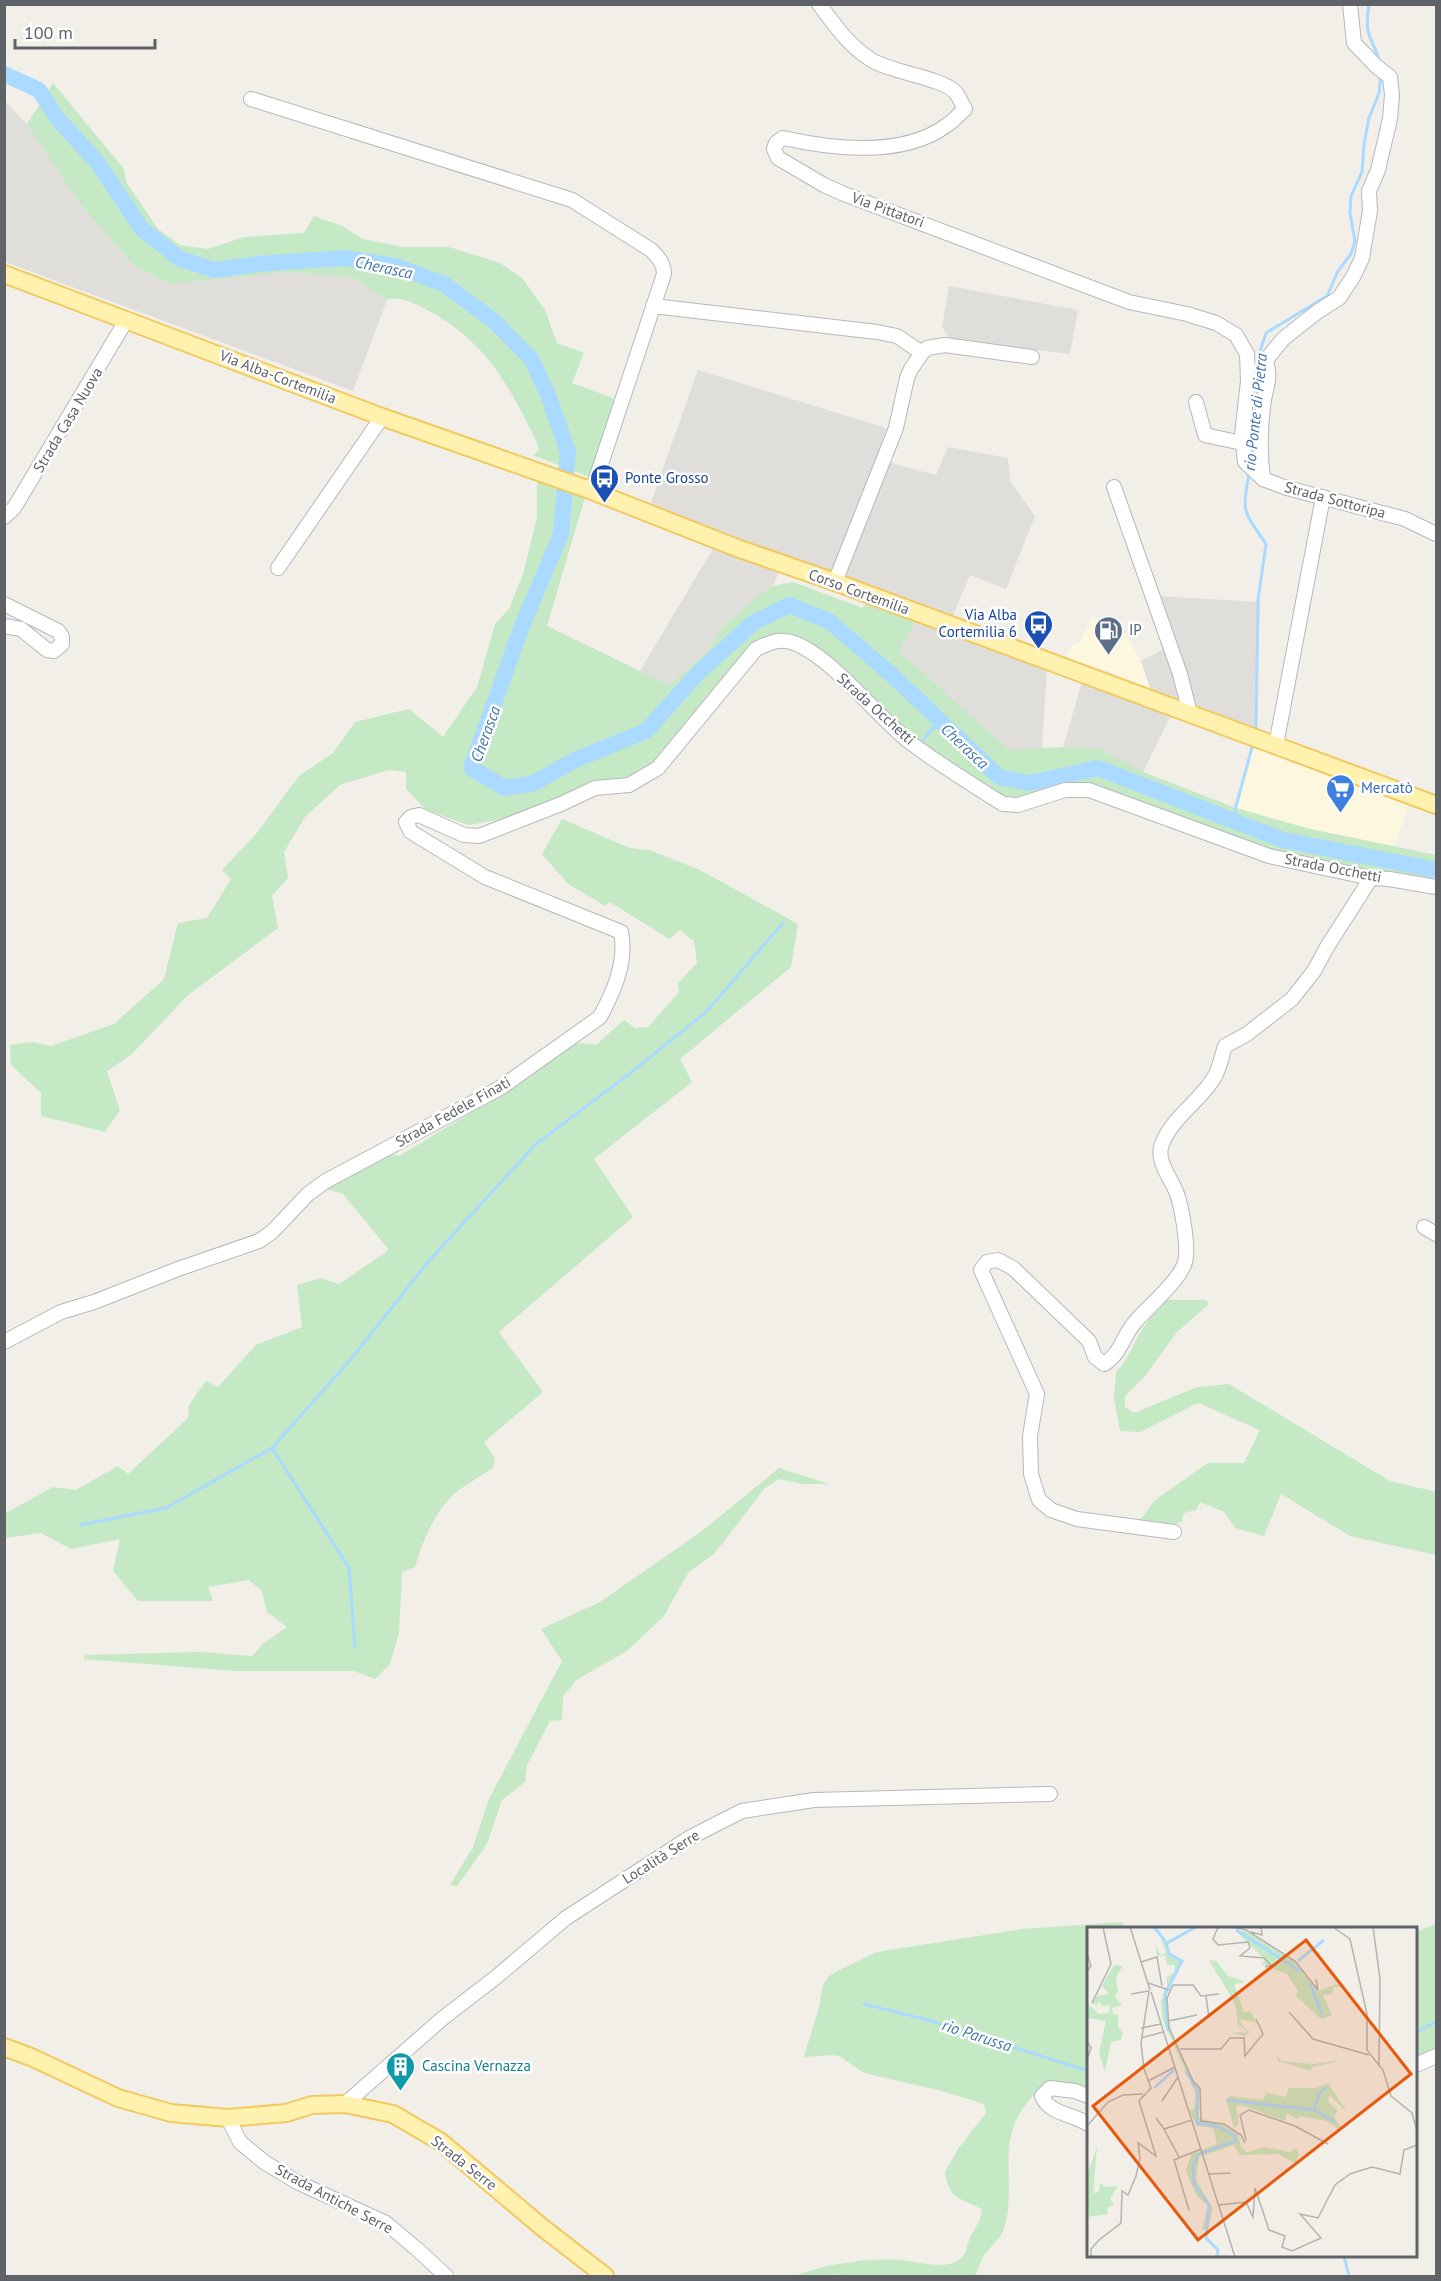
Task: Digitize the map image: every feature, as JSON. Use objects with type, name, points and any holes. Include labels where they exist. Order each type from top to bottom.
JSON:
[{"type":"main road","name":"Via Alba-Cortemilia","points":[[4,274],[382,417],[553,477]]},
{"type":"main road","name":"Corso Cortemilia","points":[[553,477],[737,549],[836,582],[1437,805]]},
{"type":"main road","name":"Strada Serre","points":[[4,2047],[31,2057],[118,2098],[171,2113],[228,2118],[286,2113],[312,2105],[345,2104],[393,2114],[441,2142],[605,2277]]},
{"type":"street","name":"Via Pittatori","points":[[819,4],[848,42],[871,60],[892,70],[932,80],[955,91],[965,109],[947,126],[916,140],[879,148],[818,146],[783,138],[776,143],[774,149],[778,158],[844,194],[1129,302],[1187,314],[1216,323],[1236,335],[1247,354],[1248,381],[1242,443],[1255,471]]},
{"type":"street","points":[[1255,471],[1260,457],[1263,404],[1270,375],[1266,360],[1282,339],[1339,298],[1353,278],[1362,258],[1370,211],[1369,191],[1378,170],[1390,119],[1392,95],[1390,77],[1354,43],[1350,4]]},
{"type":"street","points":[[250,99],[572,200],[651,250],[660,259],[664,267],[664,274],[590,490]]},
{"type":"street","points":[[653,306],[877,332],[897,336],[922,353]]},
{"type":"street","name":"Strada Casa Nuova","points":[[4,517],[14,508],[127,319]]},
{"type":"street","points":[[836,582],[896,428],[907,378],[922,353],[932,347],[945,345],[1032,357]]},
{"type":"street","points":[[1196,402],[1205,435],[1242,443]]},
{"type":"street","points":[[278,568],[382,417]]},
{"type":"street","name":"Strada Sottoripa","points":[[1255,471],[1287,488],[1405,519],[1437,534]]},
{"type":"street","points":[[1114,487],[1180,674],[1190,714]]},
{"type":"street","points":[[1254,737],[1323,496]]},
{"type":"street","points":[[4,604],[58,631],[62,637],[62,644],[54,651],[47,650],[21,629],[4,626]]},
{"type":"street","name":"Strada Occhetti","points":[[406,822],[407,819],[419,815],[464,835],[479,836],[529,818],[595,788],[629,784],[644,778],[658,768],[756,649],[776,640],[805,648],[831,668],[907,740],[1003,804],[1017,805],[1065,790],[1089,790],[1269,856],[1371,878],[1437,887]]},
{"type":"street","name":"Strada Fedele Finati","points":[[4,1342],[61,1312],[114,1295],[178,1269],[259,1241],[272,1232],[308,1194],[326,1181],[500,1088],[600,1017],[609,1001],[622,962],[621,932],[485,877],[411,832],[406,822]]},
{"type":"street","points":[[1174,1532],[1077,1519],[1051,1510],[1039,1500],[1031,1474],[1031,1446],[1037,1394],[981,1270],[987,1262],[998,1260],[1013,1268],[1089,1341],[1095,1357],[1104,1364],[1114,1358],[1132,1324],[1178,1275],[1186,1261],[1184,1226],[1177,1193],[1164,1169],[1160,1146],[1173,1123],[1203,1093],[1216,1075],[1224,1046],[1247,1034],[1292,999],[1314,970],[1371,878]]},
{"type":"street","points":[[1424,1227],[1437,1234]]},
{"type":"street","name":"Località Serre","points":[[345,2104],[443,2018],[566,1918],[689,1838],[742,1811],[814,1800],[1050,1794]]},
{"type":"street","points":[[1417,2065],[1437,2056]]},
{"type":"street","points":[[1087,2095],[1075,2091],[1050,2088],[1042,2096],[1044,2103],[1052,2109],[1087,2123]]},
{"type":"street","name":"Strada Antiche Serre","points":[[228,2118],[240,2142],[264,2162],[297,2182],[386,2223],[446,2277]]},
{"type":"shaded area","points":[[4,100],[27,124],[77,200],[133,265],[169,284],[287,272],[352,277],[387,300],[353,391],[5,262]]},
{"type":"shaded area","points":[[949,286],[1078,310],[1070,354],[950,340],[942,327]]},
{"type":"shaded area","points":[[698,370],[886,428],[877,459],[936,475],[948,447],[1008,458],[1010,481],[1035,516],[1006,589],[970,575],[952,618],[650,505]]},
{"type":"shaded area","points":[[714,547],[780,569],[773,586],[759,594],[720,630],[707,652],[669,685],[640,671]]},
{"type":"shaded area","points":[[1157,596],[1260,602],[1256,728],[1150,688],[1141,661],[1176,643]]},
{"type":"shaded area","points":[[1091,617],[1124,631],[1141,661],[1150,688],[1066,657],[1071,646],[1080,642]]},
{"type":"shaded area","points":[[917,619],[1047,667],[1042,749],[1009,750],[899,651]]},
{"type":"shaded area","points":[[1083,679],[1171,715],[1143,772],[1098,748],[1063,747]]},
{"type":"shaded area","points":[[1254,743],[1410,800],[1395,846],[1310,829],[1236,808]]},
{"type":"green space","points":[[53,83],[124,169],[126,182],[158,229],[180,245],[208,249],[244,237],[304,233],[314,216],[342,226],[363,239],[403,247],[449,247],[500,263],[523,279],[545,310],[557,343],[584,353],[572,383],[613,398],[616,406],[592,478],[533,455],[539,450],[537,443],[494,366],[480,350],[448,322],[417,305],[402,300],[387,300],[352,277],[287,272],[169,284],[133,265],[77,200],[27,124]]},
{"type":"green space","points":[[537,481],[585,497],[547,626],[669,685],[707,652],[719,631],[759,594],[773,586],[793,582],[862,608],[868,602],[917,619],[899,651],[1009,750],[1098,748],[1143,772],[1236,808],[1310,829],[1436,855],[1436,881],[1378,874],[1278,852],[1090,788],[1017,799],[1001,796],[913,736],[832,657],[807,642],[788,635],[771,637],[657,761],[643,772],[594,785],[503,819],[468,825],[425,809],[406,789],[406,772],[389,770],[340,785],[305,817],[284,852],[288,878],[272,896],[278,928],[188,995],[131,1055],[107,1071],[120,1110],[105,1132],[41,1116],[41,1093],[11,1065],[10,1045],[32,1042],[51,1046],[114,1024],[164,979],[178,923],[207,918],[231,879],[222,870],[256,834],[299,776],[333,753],[355,722],[409,709],[443,737],[477,687],[495,624],[509,609],[523,574],[537,517]]},
{"type":"green space","points":[[562,819],[630,848],[649,850],[700,870],[798,924],[791,967],[680,1059],[692,1082],[594,1159],[633,1217],[499,1332],[543,1392],[484,1442],[495,1458],[493,1468],[462,1488],[446,1503],[430,1528],[415,1567],[402,1572],[399,1633],[390,1664],[375,1679],[354,1671],[236,1671],[84,1659],[85,1655],[201,1652],[252,1656],[264,1643],[287,1627],[267,1612],[262,1591],[249,1580],[208,1587],[213,1601],[138,1601],[113,1571],[120,1539],[71,1549],[41,1533],[5,1538],[4,1514],[53,1487],[76,1490],[118,1466],[128,1474],[188,1418],[189,1405],[206,1381],[218,1387],[256,1345],[302,1327],[297,1285],[321,1278],[339,1284],[389,1250],[343,1194],[326,1189],[388,1152],[399,1156],[492,1100],[574,1042],[596,1045],[624,1020],[635,1028],[648,1027],[679,992],[678,983],[697,963],[694,941],[680,930],[669,939],[610,902],[605,906],[568,884],[542,854]]},
{"type":"green space","points":[[1166,1300],[1206,1300],[1209,1304],[1177,1332],[1145,1376],[1125,1396],[1125,1407],[1134,1413],[1197,1387],[1229,1384],[1390,1481],[1436,1492],[1436,1555],[1350,1536],[1281,1494],[1264,1536],[1235,1528],[1224,1512],[1200,1502],[1196,1510],[1184,1513],[1182,1521],[1172,1526],[1141,1519],[1155,1500],[1208,1463],[1244,1463],[1260,1430],[1198,1403],[1140,1432],[1120,1431],[1114,1398],[1116,1372],[1151,1316]]},
{"type":"green space","points":[[779,1468],[829,1484],[802,1484],[779,1479],[765,1488],[715,1553],[688,1573],[664,1616],[627,1651],[576,1680],[563,1697],[562,1720],[550,1721],[527,1765],[525,1782],[502,1800],[487,1844],[457,1886],[450,1885],[473,1847],[489,1799],[562,1661],[541,1629],[600,1602],[702,1531]]},
{"type":"green space","points":[[1122,1922],[1125,1927],[1087,1927],[1087,2089],[1065,2083],[1051,2084],[1037,2092],[1019,2114],[1009,2145],[1009,2193],[1004,2230],[984,2255],[975,2276],[794,2276],[833,2265],[861,2261],[902,2260],[940,2265],[953,2263],[964,2255],[982,2209],[953,2193],[949,2188],[945,2172],[958,2149],[986,2113],[984,2104],[942,2091],[864,2073],[841,2057],[833,2055],[804,2057],[823,1985],[828,1977],[877,1952],[1022,1929]]},
{"type":"green space","points":[[1436,1924],[1436,2049],[1417,2056],[1417,1932]]},
{"type":"waterway","name":"rio Ponte di Pietra","points":[[1369,4],[1368,30],[1380,62]]},
{"type":"waterway","name":"Cherasca","points":[[4,74],[39,90],[57,118],[97,162],[142,229],[180,259],[215,270],[258,264],[345,258],[395,266],[444,284],[494,321],[532,360],[548,395],[568,452],[561,534],[522,626],[471,768],[505,788],[534,783],[575,760],[646,731],[699,672],[753,623],[789,605],[829,621],[893,676],[999,777],[1029,783],[1098,768],[1283,840],[1436,870]]},
{"type":"waterway","name":"rio Ponte di Pietra","points":[[1257,401],[1259,354],[1266,333],[1327,296],[1338,271],[1351,254],[1355,241],[1350,213],[1351,196],[1362,172],[1369,118],[1379,93],[1381,75]]},
{"type":"waterway","name":"rio Ponte di Pietra","points":[[1252,461],[1254,447]]},
{"type":"waterway","name":"rio Ponte di Pietra","points":[[1249,474],[1245,497],[1246,512],[1266,544],[1258,600],[1256,732]]},
{"type":"waterway","points":[[920,744],[940,719]]},
{"type":"waterway","name":"rio Ponte di Pietra","points":[[1237,822],[1235,810],[1253,744]]},
{"type":"waterway","points":[[80,1525],[166,1508],[272,1448],[352,1358],[428,1262],[535,1145],[706,1012],[783,923]]},
{"type":"waterway","points":[[272,1448],[349,1568],[355,1647]]},
{"type":"waterway","name":"rio Parussa","points":[[864,2004],[928,2020],[1087,2071]]},
{"type":"waterway","name":"rio Parussa","points":[[1417,2032],[1436,2022]]},
{"type":"waterway","points":[[1344,2257],[1349,2276]]},
{"type":"place","name":"Ponte Grosso","points":[[604,504]]},
{"type":"place","name":"Via Alba Cortemilia 6","points":[[1038,650]]},
{"type":"place","name":"IP","points":[[1108,656]]},
{"type":"place","name":"Mercatò","points":[[1340,814]]},
{"type":"place","name":"Cascina Vernazza","points":[[401,2092]]}]
